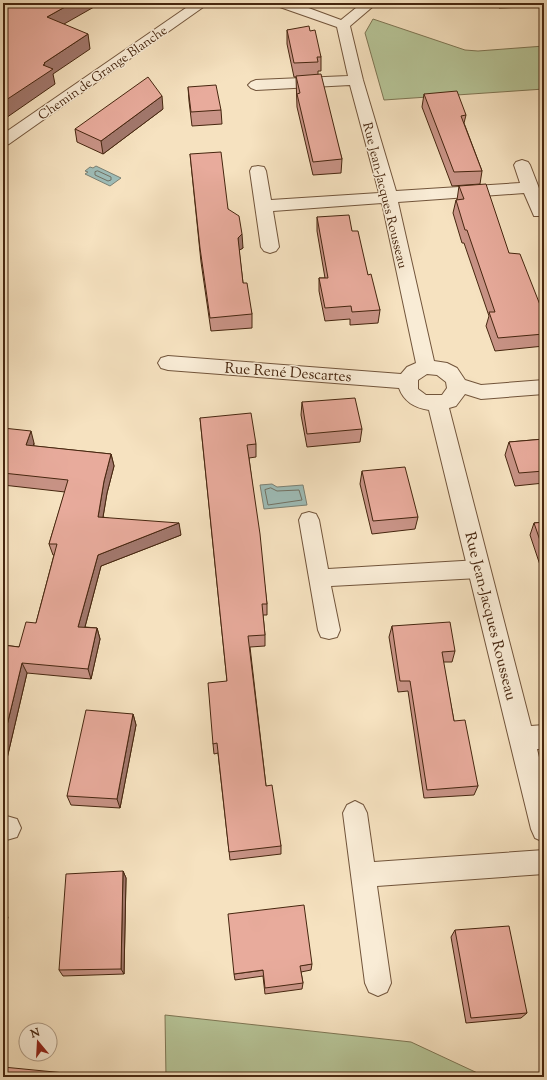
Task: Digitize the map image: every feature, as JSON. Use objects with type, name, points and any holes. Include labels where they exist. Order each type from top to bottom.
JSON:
[{"type":"street","name":"Chemin de Grange Blanche","points":[[3,141],[202,3]]},
{"type":"street","points":[[282,3],[344,24],[370,3]]},
{"type":"street","name":"Rue Jean-Jacques Rousseau","points":[[344,24],[356,80],[389,197],[426,367]]},
{"type":"street","points":[[256,85],[356,80]]},
{"type":"street","points":[[522,165],[540,212]]},
{"type":"street","points":[[258,171],[265,206],[270,247]]},
{"type":"street","points":[[265,206],[530,187]]},
{"type":"street","name":"Rue René Descartes","points":[[168,363],[408,382]]},
{"type":"street","points":[[426,367],[433,367],[448,371],[453,375],[458,385],[458,391],[452,400],[438,404],[423,402],[411,393],[408,382],[414,372],[426,367]]},
{"type":"street","points":[[458,385],[481,392],[544,387]]},
{"type":"street","name":"Rue Jean-Jacques Rousseau","points":[[438,404],[479,569],[533,738],[544,829]]},
{"type":"lane","points":[[309,520],[329,630]]},
{"type":"lane","points":[[320,578],[479,569]]},
{"type":"lane","points":[[355,813],[378,983]]},
{"type":"lane","points":[[363,875],[544,862]]},
{"type":"green space","points":[[373,19],[465,50],[478,51],[544,46],[544,89],[384,100],[365,33]]},
{"type":"green space","points":[[165,1015],[411,1042],[486,1077],[166,1077]]},
{"type":"water","points":[[96,166],[121,178],[110,186],[85,174],[88,172],[85,171],[90,167],[93,168]]},
{"type":"water","points":[[272,484],[277,487],[303,485],[307,505],[264,509],[260,485]]},
{"type":"building","points":[[3,3],[72,3],[47,17],[88,34],[44,63],[45,64],[43,65],[53,69],[3,102]]},
{"type":"building","points":[[309,26],[310,31],[315,30],[321,57],[317,57],[318,62],[294,63],[287,30]]},
{"type":"building","points":[[321,74],[342,159],[313,162],[297,94],[300,93],[296,76]]},
{"type":"building","points":[[148,77],[162,96],[101,141],[75,129]]},
{"type":"building","points":[[216,85],[221,110],[191,112],[188,87]]},
{"type":"building","points":[[457,91],[466,115],[461,116],[482,171],[454,172],[424,94]]},
{"type":"building","points":[[221,152],[228,209],[239,216],[242,234],[238,238],[243,283],[247,283],[252,314],[210,318],[200,248],[190,154]]},
{"type":"building","points":[[486,184],[509,253],[520,254],[544,315],[544,334],[498,338],[489,312],[495,312],[467,230],[465,230],[456,200],[464,199],[459,186]]},
{"type":"building","points":[[349,215],[352,231],[358,231],[368,275],[371,274],[380,310],[352,312],[351,306],[325,308],[319,278],[328,278],[317,217]]},
{"type":"building","points":[[355,398],[362,429],[307,434],[302,402]]},
{"type":"building","points":[[251,413],[256,444],[247,445],[260,534],[267,604],[262,604],[265,635],[248,636],[266,786],[272,785],[281,846],[229,852],[217,743],[213,744],[208,683],[227,681],[200,418]]},
{"type":"building","points":[[3,428],[31,431],[26,445],[111,454],[104,481],[98,517],[179,523],[98,555],[78,627],[97,628],[88,669],[22,663],[3,742],[3,645],[19,647],[26,622],[36,623],[57,544],[49,544],[68,480],[3,473]]},
{"type":"building","points":[[544,439],[544,471],[519,473],[509,442]]},
{"type":"building","points":[[405,467],[418,517],[373,521],[362,471]]},
{"type":"building","points":[[544,522],[544,552],[534,523]]},
{"type":"building","points":[[450,622],[455,651],[442,652],[454,721],[465,720],[478,786],[427,790],[410,681],[400,681],[392,626]]},
{"type":"building","points":[[86,710],[133,714],[117,799],[67,796]]},
{"type":"building","points":[[123,871],[121,969],[59,970],[66,874]]},
{"type":"building","points":[[304,905],[312,964],[300,966],[303,983],[265,988],[263,970],[234,974],[228,914]]},
{"type":"building","points":[[509,926],[527,1013],[471,1018],[455,930]]},
{"type":"building","points":[[3,1067],[106,1077],[3,1077]]}]
